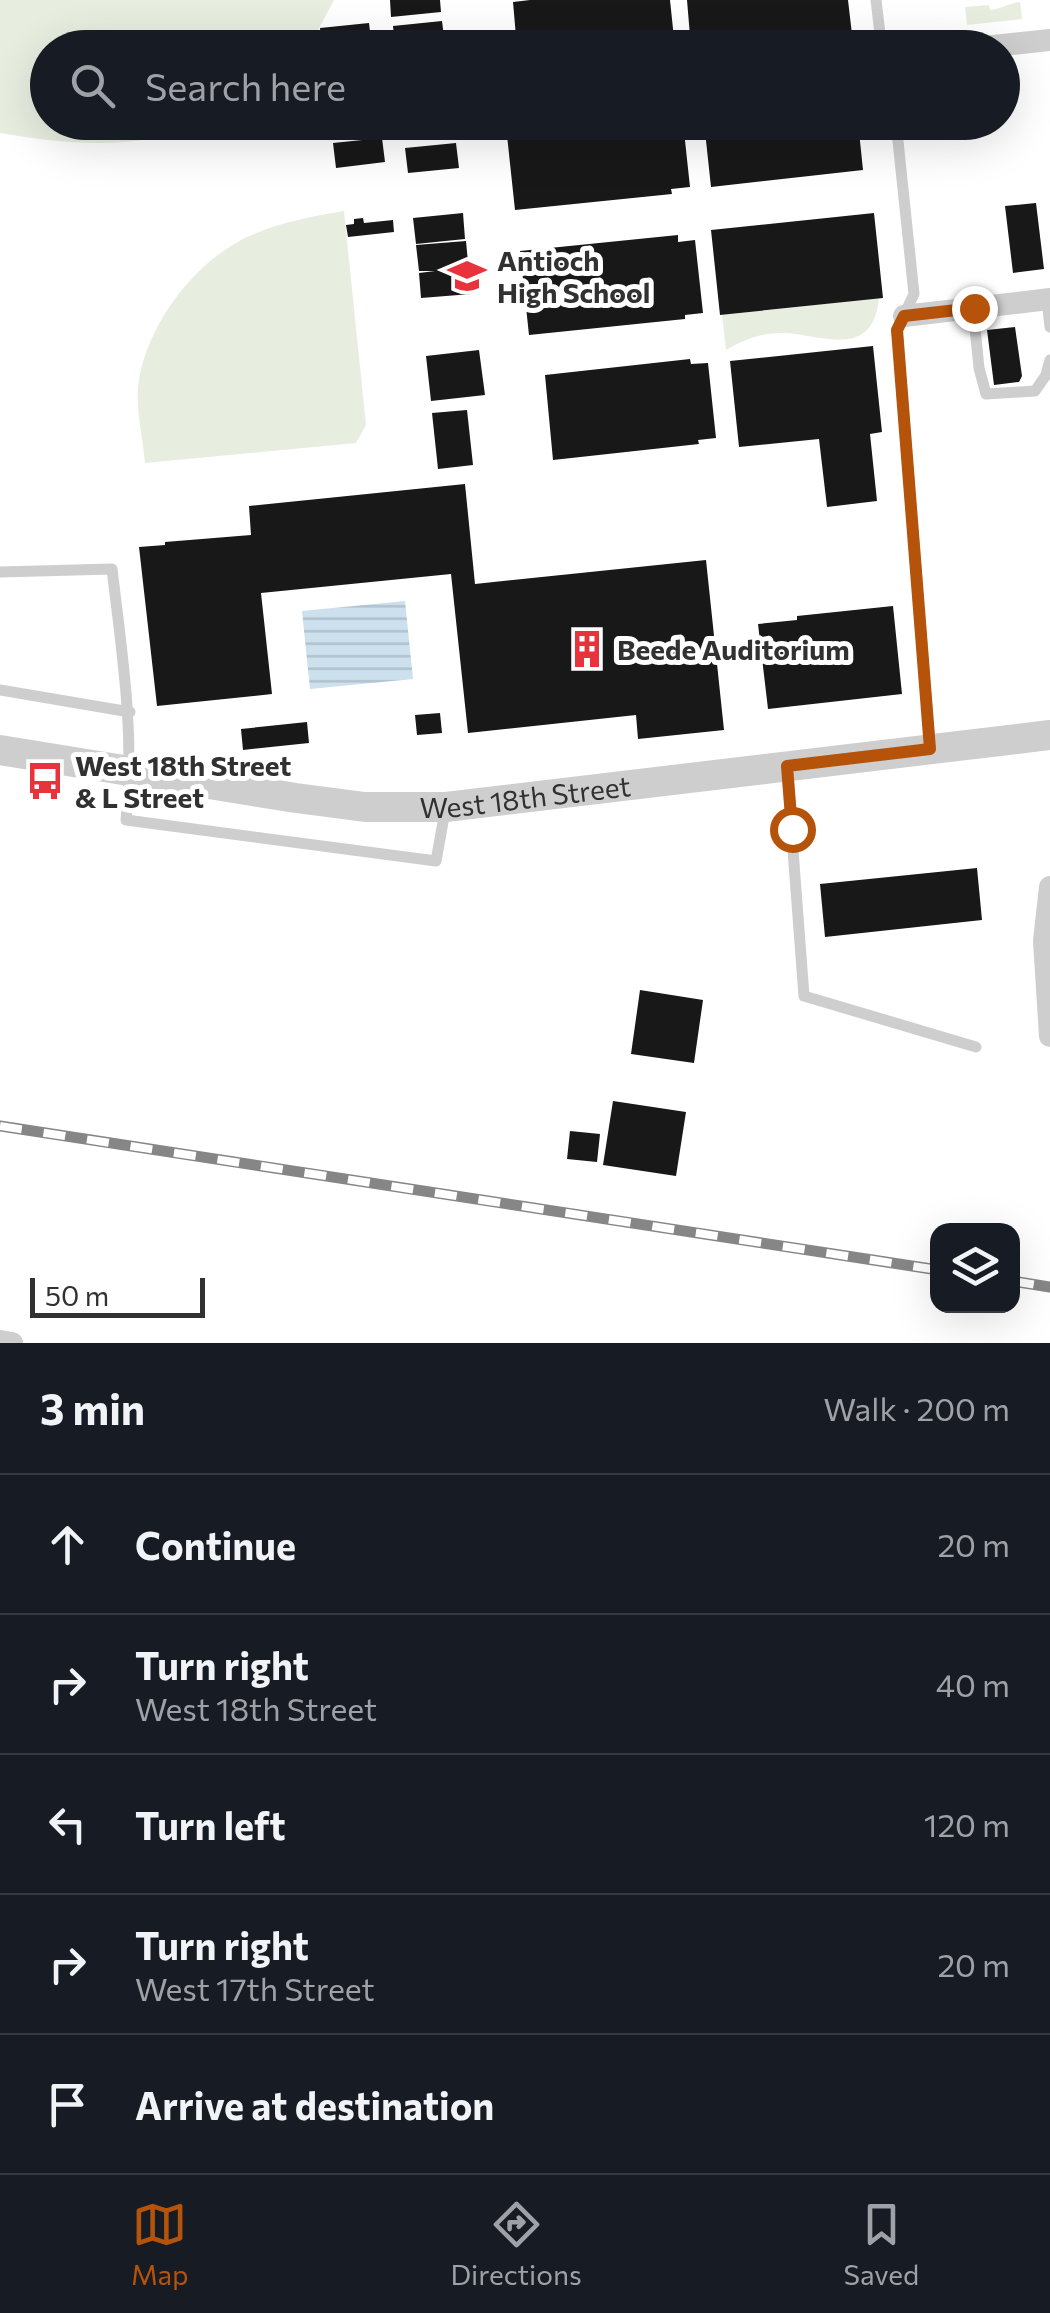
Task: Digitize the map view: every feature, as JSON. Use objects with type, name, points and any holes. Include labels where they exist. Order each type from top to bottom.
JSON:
[{"type":"street","points":[[1020,43],[1050,40]]},
{"type":"street","points":[[904,316],[1048,300]]},
{"type":"street","name":"West 18th Street","points":[[0,750],[365,807],[446,807],[1050,735]]},
{"type":"street","points":[[1050,888],[1044,941],[1050,1036]]},
{"type":"street","points":[[0,1341],[12,1343]]},
{"type":"lane","points":[[876,0],[880,30]]},
{"type":"lane","points":[[898,140],[914,294],[897,330],[930,749]]},
{"type":"lane","points":[[1048,300],[1050,327]]},
{"type":"lane","points":[[974,308],[978,368],[986,394],[1035,391],[1050,360]]},
{"type":"lane","points":[[0,572],[112,568],[130,712],[131,771],[126,820],[436,862],[446,807]]},
{"type":"lane","points":[[0,690],[130,712]]},
{"type":"lane","points":[[787,766],[804,996],[976,1047]]},
{"type":"shaded area","points":[[0,0],[334,0],[318,30],[30,30],[30,137],[0,133]]},
{"type":"shaded area","points":[[1020,2],[1022,19],[967,25],[965,7],[989,5],[990,10]]},
{"type":"shaded area","points":[[52,140],[142,140],[104,143]]},
{"type":"shaded area","points":[[344,211],[366,425],[356,443],[145,463],[138,387],[151,340],[177,296],[213,259],[254,234]]},
{"type":"shaded area","points":[[879,298],[875,317],[857,337],[844,340],[770,334],[726,350],[722,315]]},
{"type":"water","points":[[405,601],[413,679],[310,689],[302,611]]},
{"type":"building","points":[[390,0],[440,0],[441,12],[391,17]]},
{"type":"building","points":[[670,0],[673,30],[515,30],[513,2]]},
{"type":"building","points":[[687,0],[848,0],[851,30],[690,30]]},
{"type":"building","points":[[442,21],[443,30],[393,30],[393,26]]},
{"type":"building","points":[[369,23],[370,30],[320,30]]},
{"type":"building","points":[[382,140],[385,162],[336,168],[333,143]]},
{"type":"building","points":[[508,140],[685,140],[690,187],[671,189],[672,194],[515,210]]},
{"type":"building","points":[[706,140],[860,140],[863,170],[711,187]]},
{"type":"building","points":[[456,143],[459,168],[408,173],[405,148]]},
{"type":"building","points":[[1036,203],[1044,269],[1013,273],[1005,206]]},
{"type":"building","points":[[463,213],[465,239],[416,244],[413,218]]},
{"type":"building","points":[[874,213],[883,298],[720,315],[711,230]]},
{"type":"building","points":[[363,218],[364,223],[393,220],[394,232],[348,237],[346,225]]},
{"type":"building","points":[[678,235],[678,242],[695,240],[703,313],[685,315],[685,319],[529,335],[520,251]]},
{"type":"building","points":[[466,241],[471,294],[421,298],[419,273],[435,271],[419,271],[416,245]]},
{"type":"building","points":[[1015,327],[1022,376],[1019,382],[994,385],[987,330]]},
{"type":"building","points":[[873,346],[882,432],[870,434],[877,501],[827,507],[819,439],[739,447],[730,361]]},
{"type":"building","points":[[479,350],[485,395],[431,401],[426,356]]},
{"type":"building","points":[[690,359],[691,364],[708,363],[716,438],[698,440],[699,444],[553,460],[545,375]]},
{"type":"building","points":[[467,410],[473,465],[438,469],[432,413]]},
{"type":"building","points":[[465,484],[475,584],[706,560],[724,730],[638,739],[636,715],[468,733],[451,574],[261,593],[272,694],[157,706],[139,547],[251,535],[249,506]]},
{"type":"building","points":[[893,606],[902,694],[768,709],[758,624]]},
{"type":"building","points":[[440,713],[442,733],[417,735],[415,715]]},
{"type":"building","points":[[307,722],[309,743],[243,750],[241,729]]},
{"type":"building","points":[[977,868],[982,920],[825,937],[820,884]]},
{"type":"building","points":[[640,990],[703,1000],[694,1063],[631,1054]]},
{"type":"building","points":[[613,1101],[686,1112],[676,1176],[603,1165]]},
{"type":"building","points":[[570,1131],[600,1134],[597,1162],[567,1159]]},
{"type":"railway","points":[[0,1126],[930,1269]]},
{"type":"railway","points":[[1020,1282],[1050,1287]]},
{"type":"place","name":"Antioch High School","points":[[467,276]]},
{"type":"place","name":"Beede Auditorium","points":[[587,649]]},
{"type":"place","name":"West 18th Street & L Street","points":[[45,781]]},
{"type":"route","points":[[792,829],[787,766],[930,749],[897,330],[904,316],[974,308]]}]
